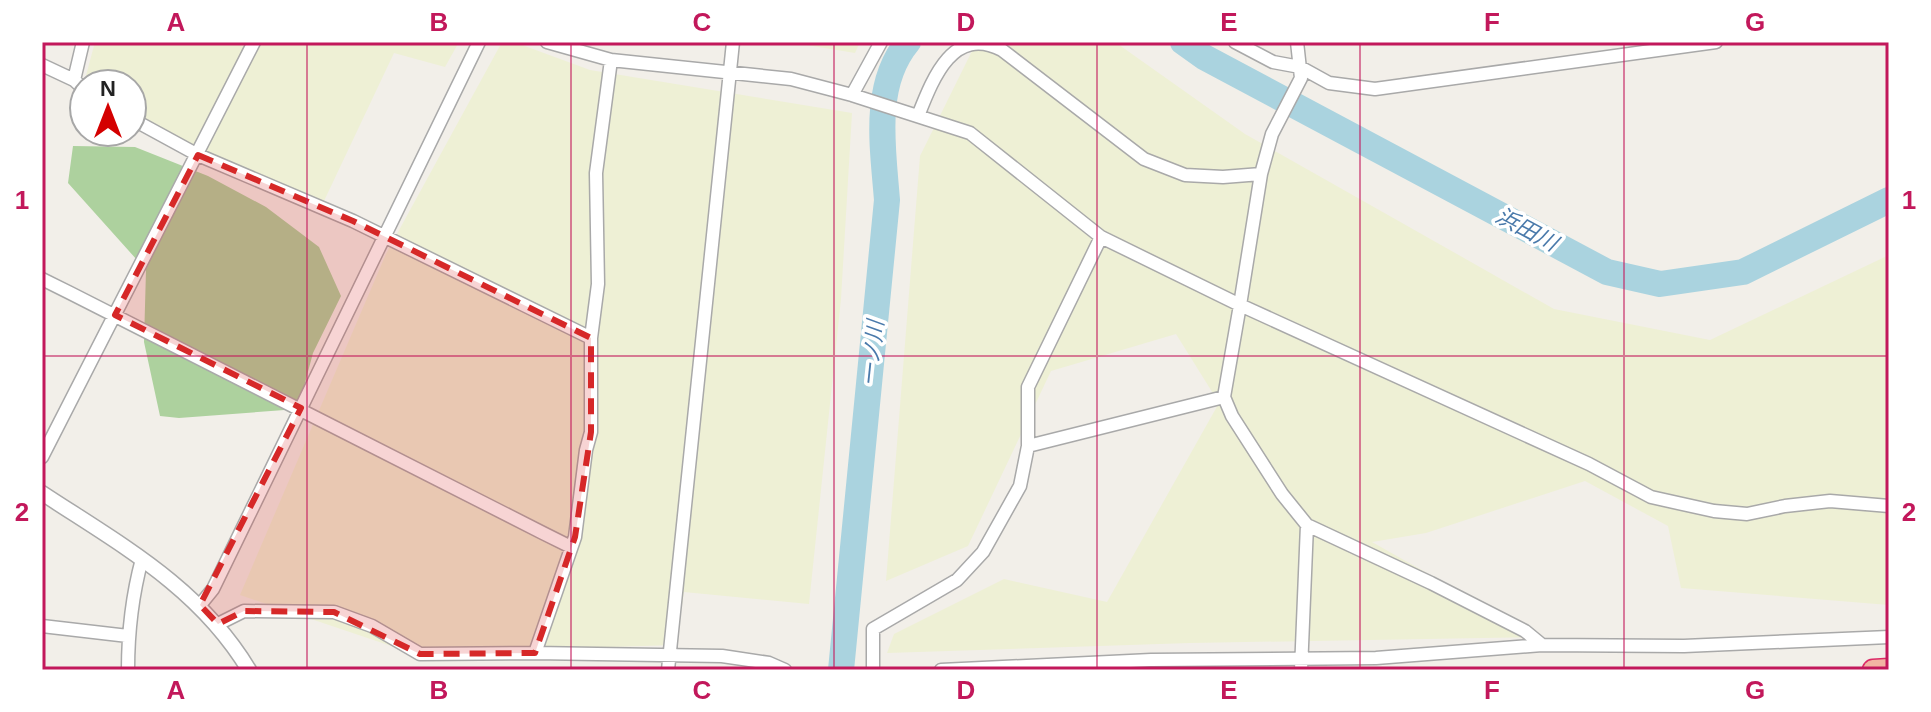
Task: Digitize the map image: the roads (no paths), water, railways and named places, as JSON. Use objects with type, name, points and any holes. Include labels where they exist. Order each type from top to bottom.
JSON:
[{"type":"highway","points":[[1873,670],[1889,669]]},
{"type":"street","points":[[81,68],[83,42]]},
{"type":"street","points":[[42,457],[254,42]]},
{"type":"street","points":[[200,605],[213,589],[479,42]]},
{"type":"street","points":[[547,42],[611,60],[791,79],[970,133],[1101,237],[1240,305],[1589,464],[1651,497],[1714,511],[1747,514],[1830,501],[1889,506]]},
{"type":"street","points":[[668,670],[733,42]]},
{"type":"street","points":[[854,96],[881,42]]},
{"type":"street","points":[[913,114],[950,55],[971,44],[987,42],[1002,50],[1144,159],[1185,175],[1223,177],[1261,174]]},
{"type":"street","points":[[1235,42],[1273,62],[1329,83],[1375,89],[1716,42]]},
{"type":"street","points":[[1297,42],[1300,73],[1272,134],[1261,174],[1224,397],[1232,416],[1282,494],[1307,525],[1431,583],[1525,631],[1542,645]]},
{"type":"street","points":[[535,653],[575,537],[591,432],[591,338],[598,284],[596,173],[611,60]]},
{"type":"street","points":[[42,65],[68,78]]},
{"type":"street","points":[[148,128],[198,155],[384,237],[591,338]]},
{"type":"street","points":[[873,670],[873,629],[957,580],[983,552],[1020,486],[1028,446],[1028,387],[1101,237]]},
{"type":"street","points":[[42,279],[571,547]]},
{"type":"street","points":[[1028,446],[1224,397]]},
{"type":"street","points":[[42,493],[142,559],[200,605],[218,624],[249,670]]},
{"type":"street","points":[[1302,664],[1307,525]]},
{"type":"street","points":[[128,670],[128,636],[135,583],[142,559]]},
{"type":"street","points":[[218,624],[244,611],[334,612],[372,626],[420,654],[722,656],[769,663],[785,670]]},
{"type":"street","points":[[42,626],[128,636]]},
{"type":"street","points":[[941,670],[1151,660],[1302,664],[1542,645],[1684,646],[1889,637]]},
{"type":"waterway","name":"一ノ川","points":[[841,670],[887,200],[882,138],[884,97],[897,59],[908,42]]},
{"type":"waterway","name":"浜田川","points":[[1183,42],[1204,57],[1607,272],[1660,284],[1743,272],[1889,200]]}]
